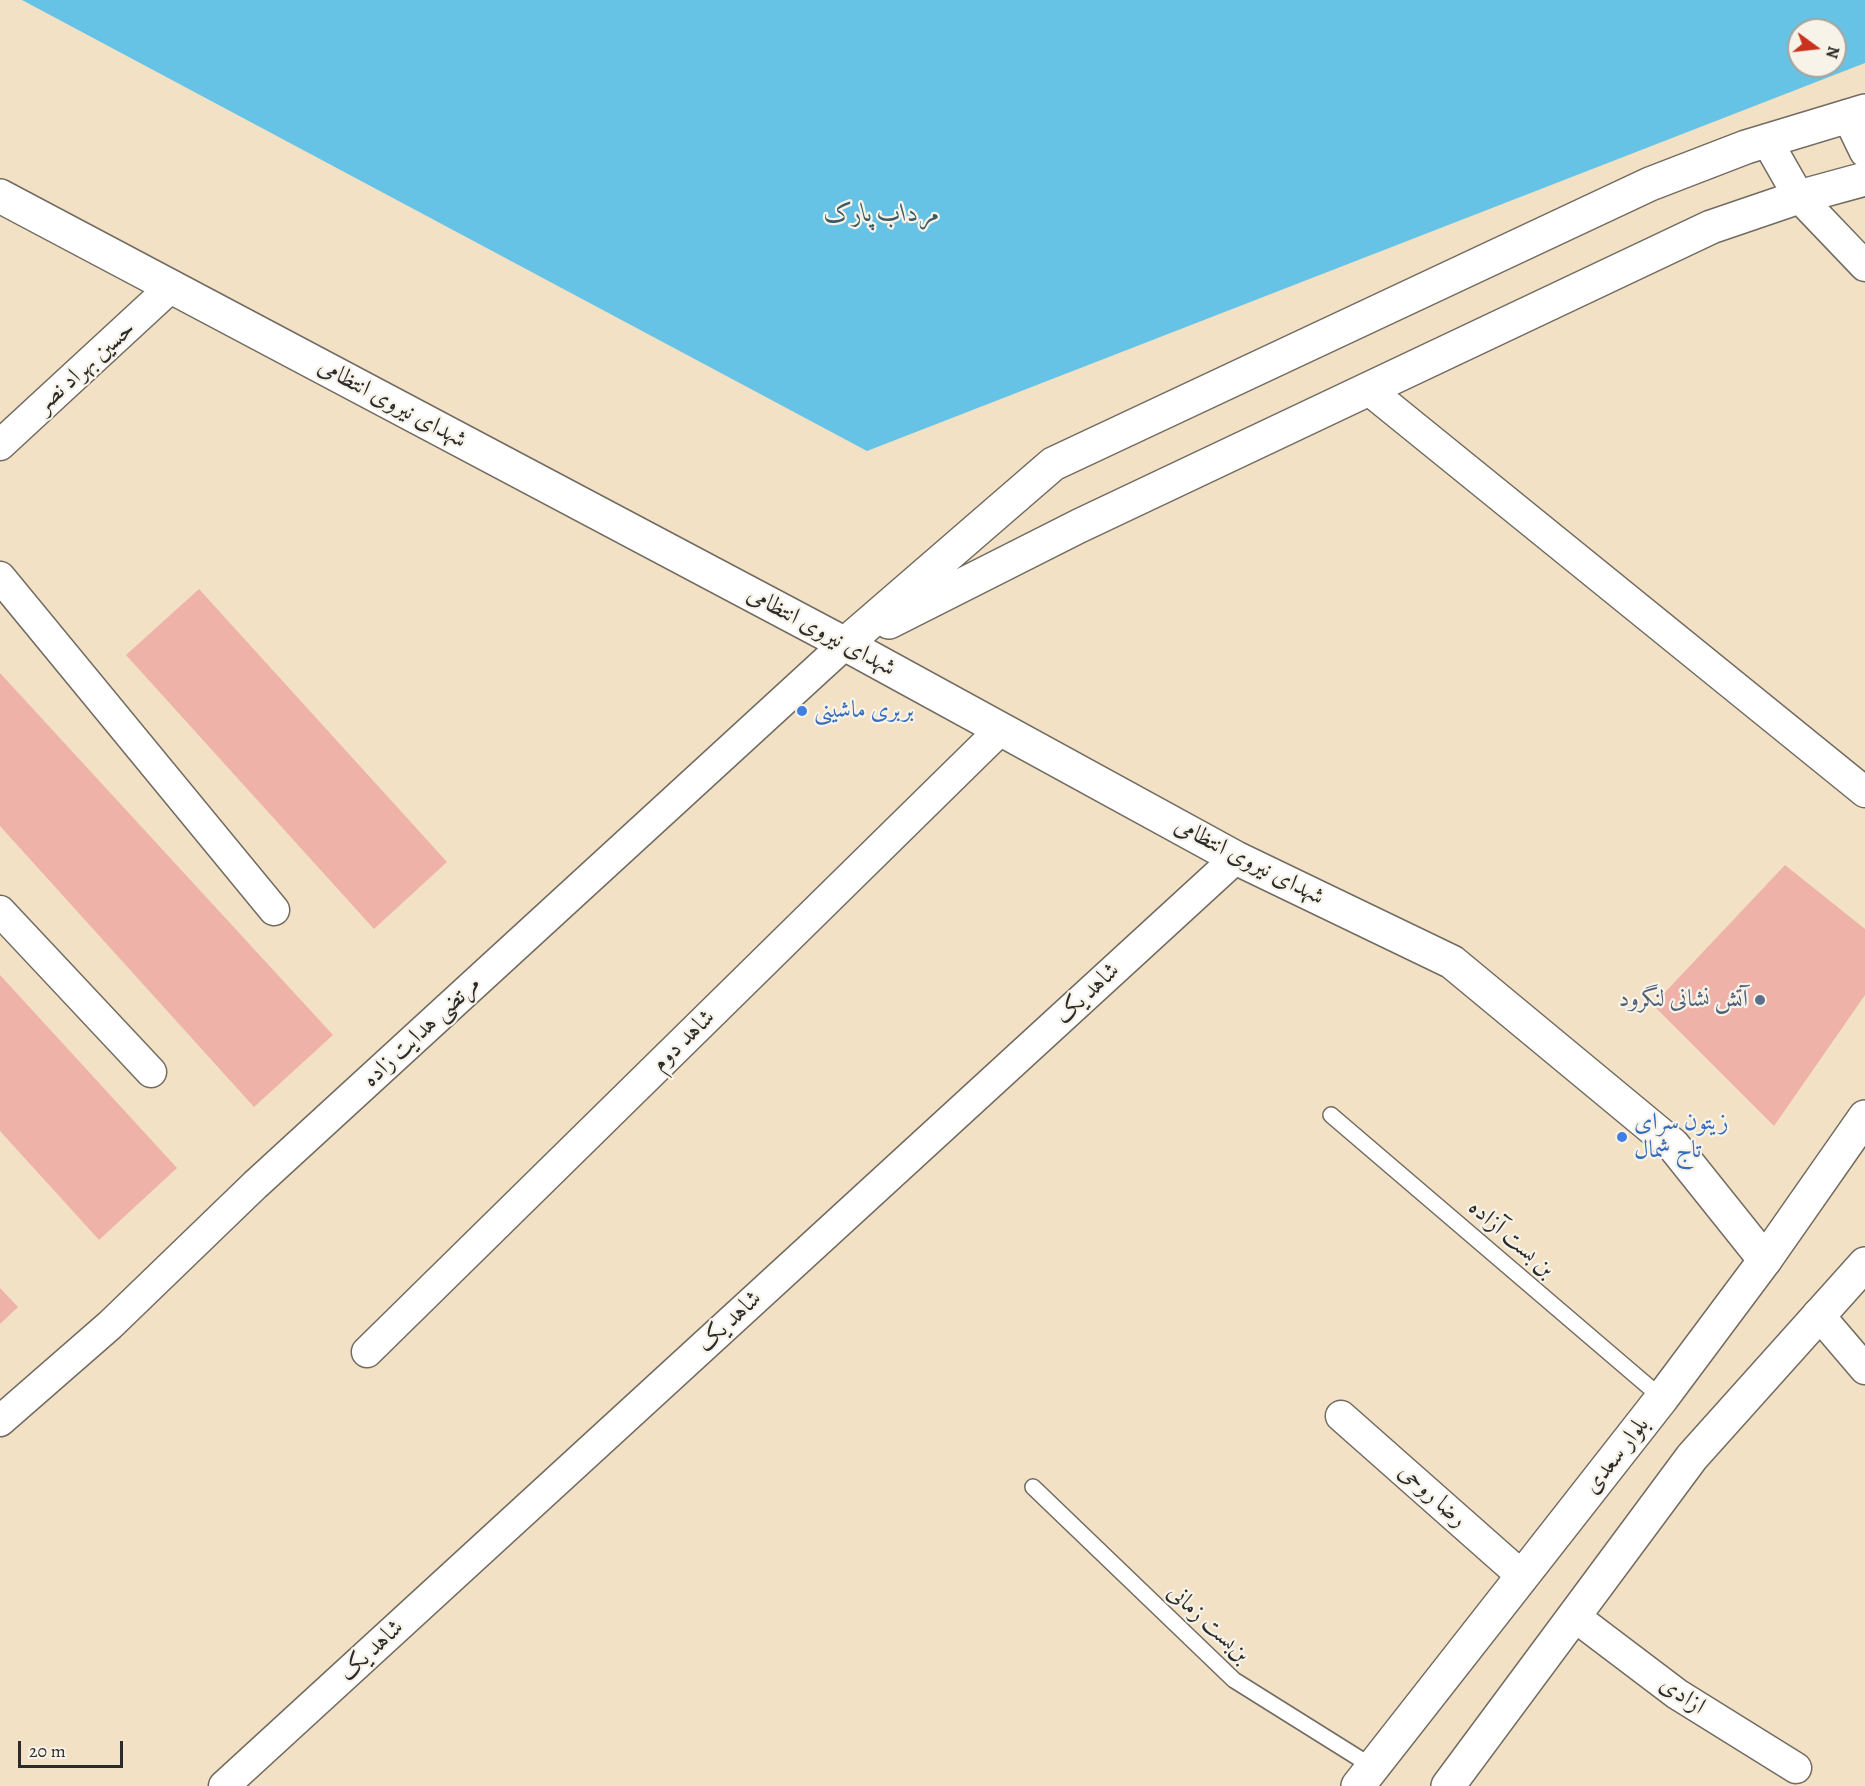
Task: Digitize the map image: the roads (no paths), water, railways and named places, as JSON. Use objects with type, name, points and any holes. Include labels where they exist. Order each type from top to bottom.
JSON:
[{"type":"main road","points":[[844,644],[1053,464],[1650,184],[1767,141],[1856,113]]},
{"type":"main road","points":[[844,644],[1079,525],[1712,227],[1799,197],[1865,180]]},
{"type":"main road","name":"شهدای نیروی انتظامی","points":[[0,196],[844,644],[1236,858],[1452,962],[1673,1145],[1765,1260]]},
{"type":"main road","name":"بلوار سعدی","points":[[1365,1776],[1662,1398],[1765,1260],[1865,1117]]},
{"type":"main road","points":[[1448,1786],[1692,1457],[1865,1264]]},
{"type":"street","points":[[1856,113],[1865,152]]},
{"type":"street","points":[[1767,141],[1799,197],[1865,266]]},
{"type":"street","name":"حسین بهراد نصر","points":[[0,445],[170,288]]},
{"type":"street","points":[[1369,390],[1865,792]]},
{"type":"street","points":[[0,577],[274,910]]},
{"type":"street","name":"مرتضی هدایت زاده","points":[[0,1421],[110,1325],[255,1185],[844,644]]},
{"type":"street","name":"شاهد دوم","points":[[367,1352],[1000,730]]},
{"type":"street","name":"شاهد یک","points":[[224,1786],[1236,858]]},
{"type":"street","points":[[0,910],[151,1072]]},
{"type":"street","points":[[1818,1314],[1865,1369]]},
{"type":"street","name":"رضا روحی","points":[[1341,1416],[1522,1576]]},
{"type":"street","name":"ازادی","points":[[1574,1616],[1677,1694],[1796,1768]]},
{"type":"lane","name":"بن بست آزاده","points":[[1331,1115],[1662,1398]]},
{"type":"lane","name":"بن‌بست زمانی","points":[[1033,1488],[1234,1680],[1365,1776]]},
{"type":"water","name":"مرداب پارک","points":[[22,0],[1865,0],[1865,63],[1847,70],[1847,18],[1787,18],[1787,78],[1826,78],[867,451]]},
{"type":"place","name":"بربری ماشینی","points":[[802,711]]},
{"type":"place","name":"آتش نشانی لنگرود","points":[[1760,1000]]},
{"type":"place","name":"زیتون سرای تاج شمال","points":[[1622,1137]]}]
